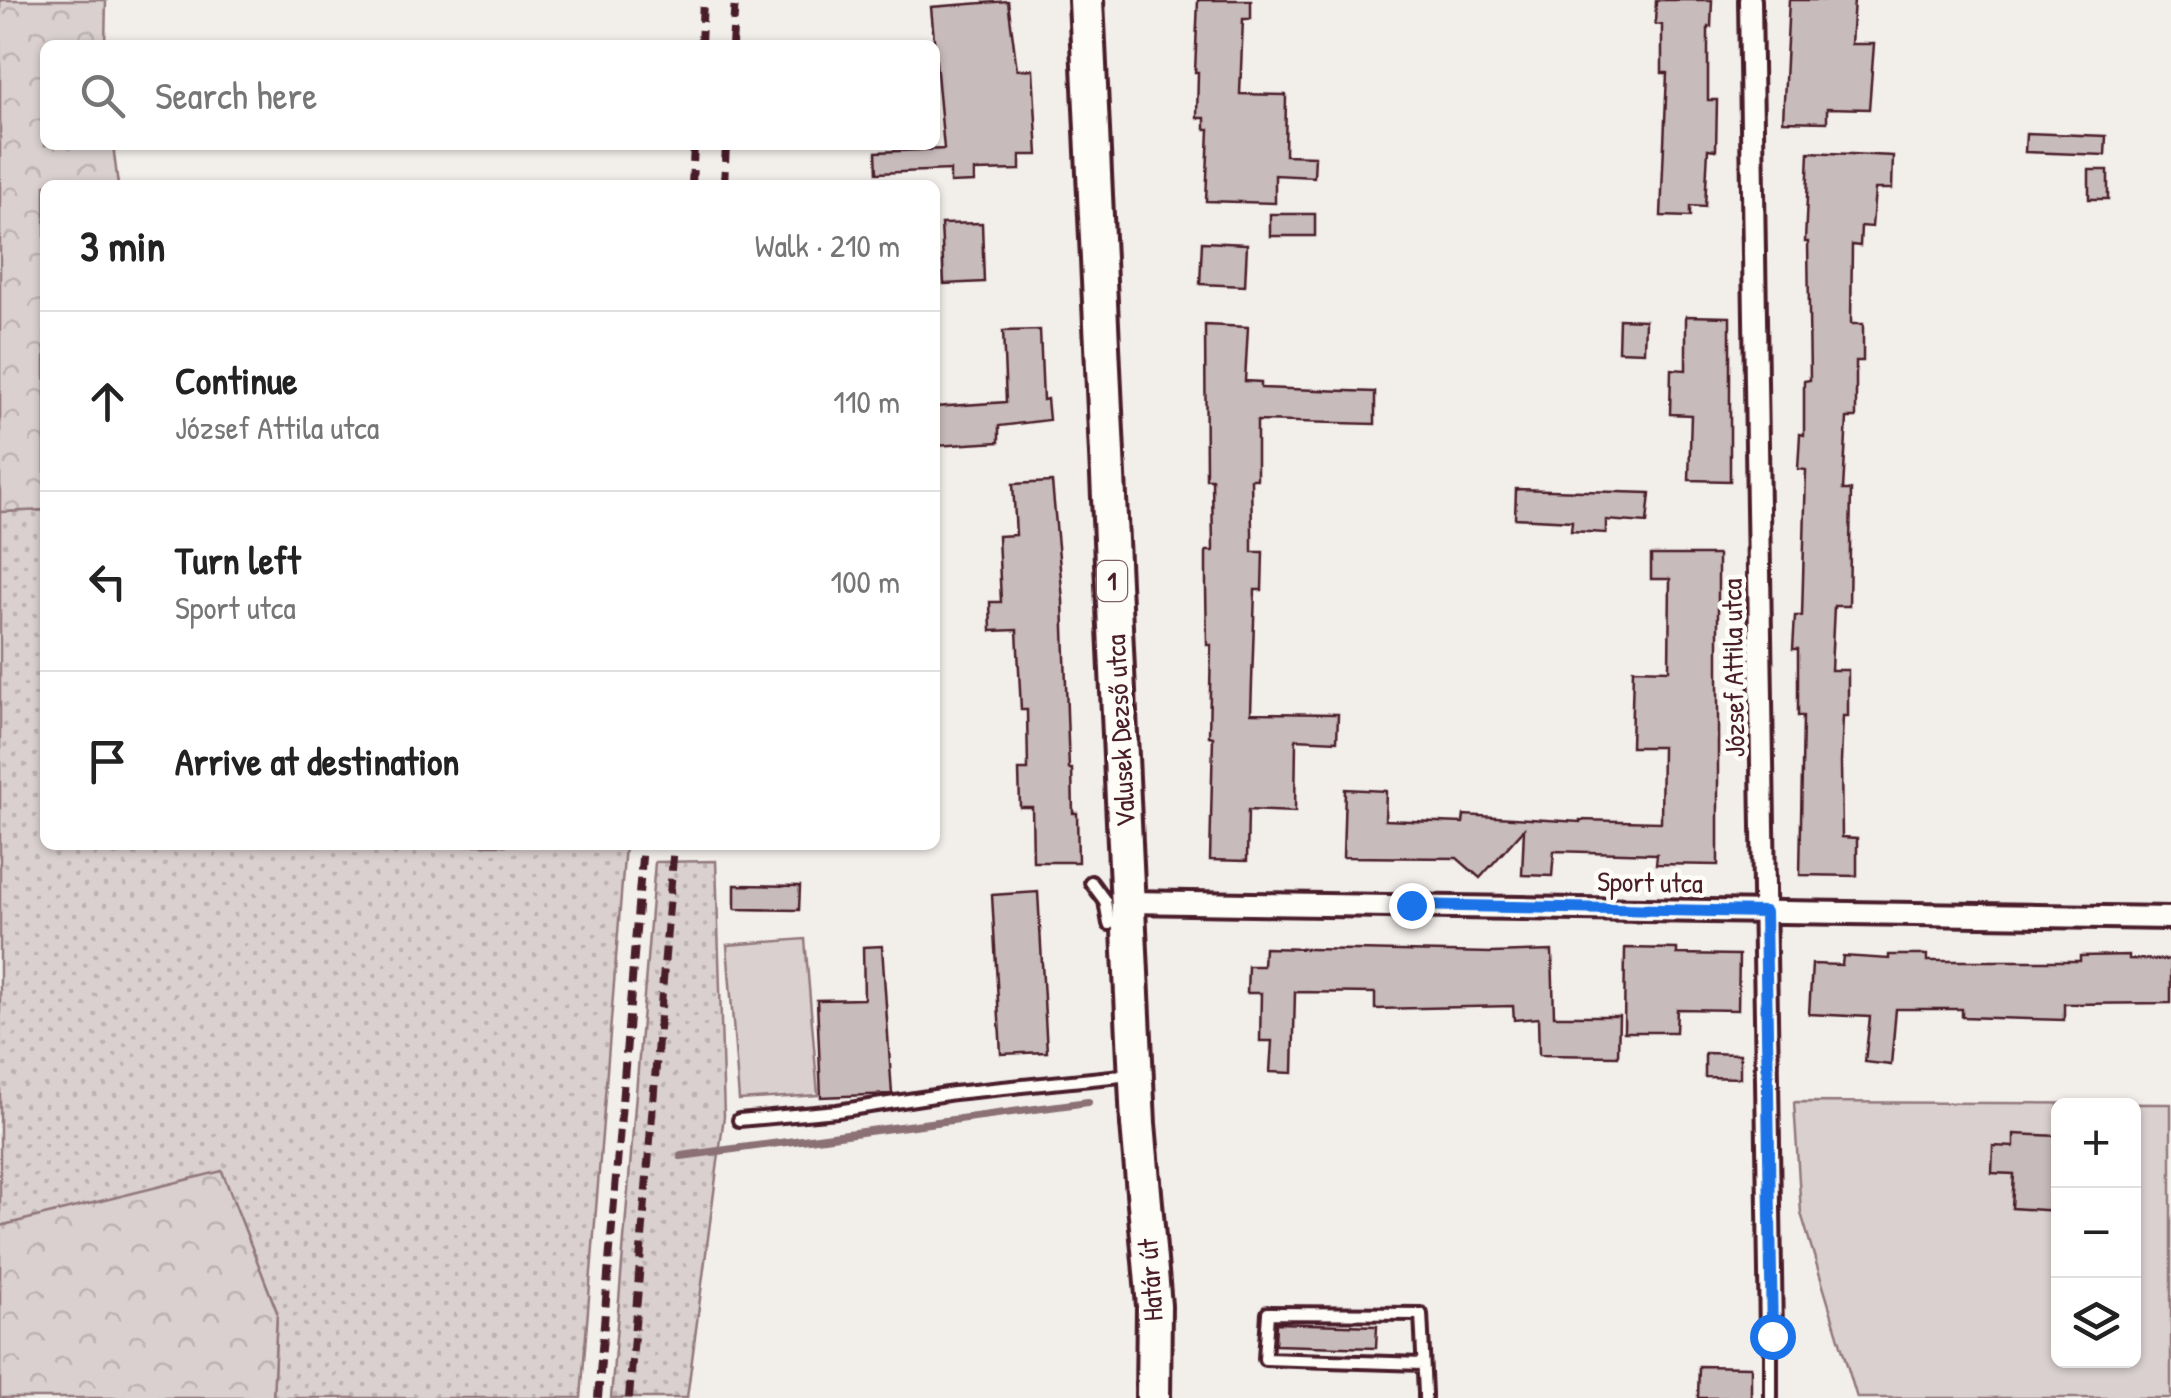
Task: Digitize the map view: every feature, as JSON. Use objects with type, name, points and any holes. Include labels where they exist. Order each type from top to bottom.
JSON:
[{"type":"main road","name":"Valusek Dezső utca","points":[[1086,0],[1119,913],[1137,1074],[1141,1162]]},
{"type":"main road","name":"Határ út","points":[[1141,1162],[1154,1306],[1153,1398]]},
{"type":"street","name":"József Attila utca","points":[[1750,0],[1772,1336]]},
{"type":"street","name":"Sport utca","points":[[1119,913],[1765,912],[2171,918]]},
{"type":"lane","points":[[1091,882],[1119,913]]},
{"type":"lane","points":[[739,1120],[837,1112],[954,1093],[1137,1074]]},
{"type":"lane","points":[[1423,1364],[1265,1358],[1268,1314],[1421,1314],[1425,1398]]},
{"type":"lane","points":[[1771,1398],[1772,1336]]},
{"type":"green space","points":[[0,0],[106,0],[105,40],[40,40],[40,150],[114,150],[117,180],[40,180],[40,510],[0,512]]},
{"type":"green space","points":[[40,510],[40,850],[625,850],[581,1398],[273,1398],[277,1312],[222,1172],[0,1226],[0,512]]},
{"type":"green space","points":[[716,861],[724,1116],[687,1398],[611,1398],[655,862]]},
{"type":"green space","points":[[805,939],[818,1095],[739,1100],[727,945]]},
{"type":"green space","points":[[1794,1102],[2051,1103],[2051,1368],[2141,1368],[2141,1104],[2171,1104],[2171,1398],[1857,1398],[1801,1213]]},
{"type":"green space","points":[[222,1171],[277,1312],[273,1398],[0,1398],[0,1226]]},
{"type":"building","points":[[1198,0],[1251,0],[1251,19],[1243,19],[1240,94],[1286,95],[1285,155],[1315,156],[1314,177],[1275,175],[1275,203],[1206,201],[1209,129],[1205,129],[1205,118],[1197,118],[1195,72]]},
{"type":"building","points":[[1656,0],[1712,0],[1708,100],[1717,100],[1716,150],[1708,149],[1705,207],[1690,206],[1690,217],[1661,216],[1667,73],[1662,73],[1662,25],[1655,24]]},
{"type":"building","points":[[1789,0],[1854,0],[1851,44],[1874,44],[1869,109],[1827,108],[1827,122],[1783,121]]},
{"type":"building","points":[[1008,1],[1017,70],[1033,69],[1038,155],[1020,155],[1020,170],[974,171],[974,182],[950,183],[950,170],[877,173],[876,152],[944,149],[940,40],[934,40],[931,7]]},
{"type":"building","points":[[2026,133],[2106,136],[2105,155],[2025,152]]},
{"type":"building","points":[[1809,152],[1893,156],[1892,189],[1875,189],[1872,227],[1861,226],[1860,246],[1852,245],[1851,324],[1863,324],[1863,361],[1856,361],[1856,418],[1847,418],[1843,490],[1851,490],[1849,606],[1834,606],[1831,670],[1848,670],[1848,716],[1843,716],[1841,762],[1842,837],[1857,838],[1857,876],[1800,875],[1803,716],[1798,716],[1798,649],[1793,649],[1795,616],[1802,616],[1806,470],[1798,469],[1800,434],[1804,435],[1804,381],[1810,380],[1805,242]]},
{"type":"building","points":[[2089,170],[2108,170],[2108,199],[2089,199]]},
{"type":"building","points":[[1270,214],[1315,214],[1315,236],[1270,236]]},
{"type":"building","points":[[982,223],[984,282],[944,284],[941,224]]},
{"type":"building","points":[[1202,242],[1247,244],[1245,286],[1200,284]]},
{"type":"building","points":[[1686,316],[1730,317],[1730,481],[1689,480],[1691,415],[1670,414],[1671,369],[1686,370]]},
{"type":"building","points":[[1619,319],[1645,320],[1644,352],[1618,351]]},
{"type":"building","points":[[1205,325],[1248,327],[1245,381],[1261,382],[1261,388],[1375,392],[1375,424],[1257,421],[1257,479],[1251,479],[1252,552],[1263,552],[1262,590],[1255,590],[1251,713],[1338,714],[1337,741],[1296,739],[1295,812],[1248,810],[1247,861],[1210,860],[1213,737],[1209,736],[1211,645],[1207,645],[1206,551],[1213,551],[1212,479],[1206,479]]},
{"type":"building","points":[[1040,330],[1043,400],[1047,399],[1049,420],[999,426],[999,442],[940,446],[940,407],[1006,402],[1003,331]]},
{"type":"building","points":[[1052,482],[1078,862],[1033,862],[1032,807],[1020,807],[1019,770],[1028,770],[1027,710],[1021,710],[1017,630],[991,631],[990,602],[1001,602],[998,536],[1016,535],[1013,484]]},
{"type":"building","points":[[1516,489],[1650,493],[1647,523],[1606,520],[1606,533],[1571,531],[1572,521],[1515,518]]},
{"type":"building","points":[[1651,555],[1718,555],[1718,865],[1656,864],[1657,854],[1554,851],[1552,876],[1522,875],[1524,829],[1480,878],[1457,858],[1343,857],[1345,789],[1386,791],[1385,820],[1463,823],[1464,815],[1661,822],[1662,747],[1631,747],[1633,669],[1669,670],[1670,579],[1651,579]]},
{"type":"building","points":[[735,885],[800,886],[799,910],[735,909]]},
{"type":"building","points":[[1038,892],[1047,1052],[1001,1054],[992,895]]},
{"type":"building","points":[[882,946],[892,1094],[821,1097],[817,1000],[864,999],[863,947]]},
{"type":"building","points":[[1264,948],[1552,951],[1554,1016],[1619,1016],[1618,1056],[1539,1055],[1538,1018],[1514,1020],[1513,1006],[1375,1009],[1375,993],[1295,992],[1293,1073],[1270,1072],[1272,1041],[1260,1041],[1261,993],[1247,993],[1248,966],[1263,966]]},
{"type":"building","points":[[1625,948],[1739,955],[1738,1010],[1677,1009],[1676,1032],[1624,1032]]},
{"type":"building","points":[[1889,955],[1927,955],[1927,961],[2080,961],[2080,956],[2129,955],[2129,959],[2171,960],[2171,1003],[2064,1004],[2064,1020],[1962,1017],[1962,1009],[1896,1009],[1891,1065],[1865,1062],[1870,1017],[1809,1014],[1812,964],[1842,965],[1843,956],[1889,959]]},
{"type":"building","points":[[1705,1053],[1740,1054],[1740,1078],[1705,1077]]},
{"type":"building","points":[[2014,1134],[2051,1136],[2051,1211],[2012,1208],[2014,1174],[1992,1173],[1993,1146],[2014,1147]]},
{"type":"building","points":[[1276,1323],[1377,1326],[1376,1348],[1275,1345]]},
{"type":"building","points":[[1699,1366],[1751,1367],[1751,1398],[1698,1398]]},
{"type":"waterway","points":[[681,1156],[1088,1102]]},
{"type":"railway","points":[[701,40],[703,0]]},
{"type":"railway","points":[[732,40],[735,0]]},
{"type":"railway","points":[[692,180],[694,150]]},
{"type":"railway","points":[[724,180],[726,150]]},
{"type":"railway","points":[[598,1398],[643,850]]},
{"type":"railway","points":[[629,1398],[674,850]]},
{"type":"route","points":[[1411,905],[1765,912],[1772,1336]]}]
